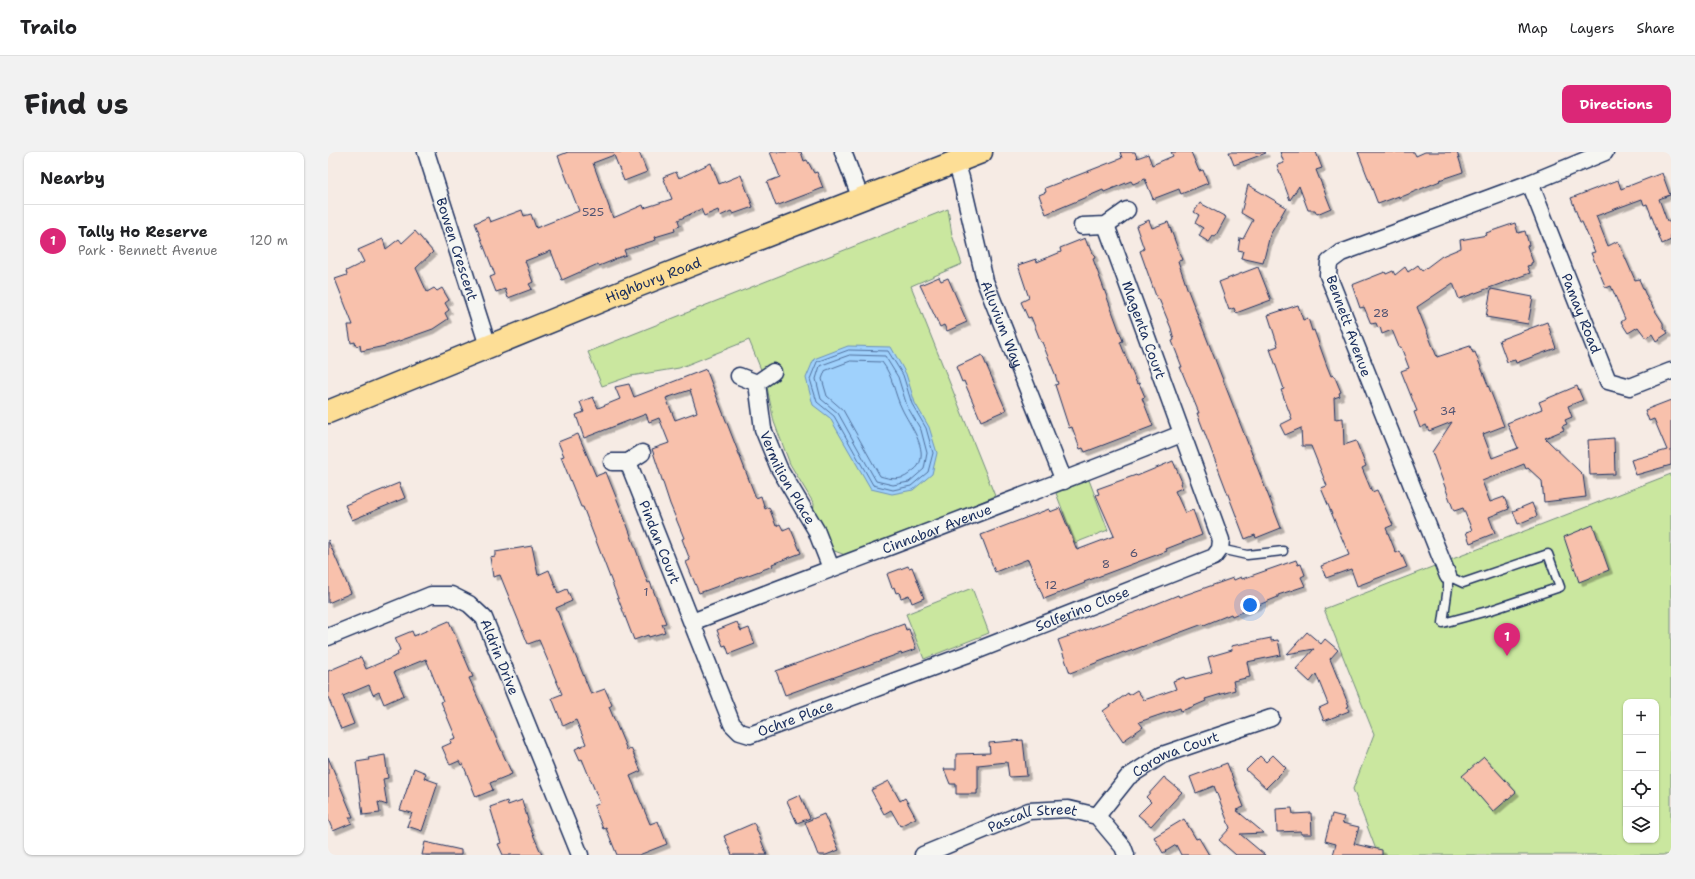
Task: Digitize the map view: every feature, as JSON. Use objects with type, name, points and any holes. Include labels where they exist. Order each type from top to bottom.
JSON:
[{"type":"main road","name":"Highbury Road","points":[[328,412],[637,286],[981,152]]},
{"type":"street","name":"Bowen Crescent","points":[[426,152],[488,346]]},
{"type":"street","points":[[843,152],[861,199]]},
{"type":"street","name":"Bennett Avenue","points":[[1448,576],[1328,275],[1329,262],[1341,253],[1530,183],[1605,152]]},
{"type":"street","name":"Alluvium Way","points":[[956,162],[985,281],[1064,481]]},
{"type":"street","name":"Pamay Road","points":[[1530,183],[1608,381],[1630,387],[1671,371]]},
{"type":"street","points":[[1082,226],[1106,225],[1127,210]]},
{"type":"street","name":"Magenta Court","points":[[1106,225],[1181,434]]},
{"type":"street","points":[[739,376],[757,383],[773,372]]},
{"type":"street","name":"Vermilion Place","points":[[757,383],[763,429],[779,468],[816,530],[831,568]]},
{"type":"street","points":[[1181,434],[1221,540],[1220,549]]},
{"type":"street","name":"Cinnabar Avenue","points":[[692,622],[831,568],[1064,481],[1181,434]]},
{"type":"street","name":"Pindan Court","points":[[642,453],[620,462],[692,622]]},
{"type":"street","name":"Solferino Close","points":[[942,664],[1214,557],[1220,549]]},
{"type":"street","name":"Aldrin Drive","points":[[328,637],[432,595],[451,595],[469,604],[484,618],[580,855]]},
{"type":"street","name":"Ochre Place","points":[[692,622],[732,724],[740,732],[750,735],[942,664]]},
{"type":"street","name":"Corowa Court","points":[[1097,816],[1128,777],[1162,755],[1271,718]]},
{"type":"street","name":"Pascall Street","points":[[923,855],[1029,811],[1068,808],[1097,816],[1123,847],[1126,855]]},
{"type":"lane","points":[[1220,549],[1247,555],[1283,551]]},
{"type":"lane","points":[[1548,554],[1560,587],[1491,610],[1443,623],[1448,576],[1463,583],[1548,554]]},
{"type":"green space","points":[[948,209],[952,235],[962,264],[911,286],[995,496],[924,527],[845,555],[832,550],[813,513],[814,504],[790,464],[774,422],[766,382],[749,340],[679,368],[631,376],[602,386],[588,352]]},
{"type":"green space","points":[[1671,474],[1671,855],[1378,855],[1353,789],[1374,734],[1324,609]]},
{"type":"green space","points":[[1089,480],[1108,530],[1075,543],[1056,493]]},
{"type":"green space","points":[[972,588],[989,633],[924,659],[906,614]]},
{"type":"water","points":[[848,346],[891,347],[906,374],[915,403],[929,427],[937,453],[932,474],[913,490],[892,494],[871,489],[830,418],[813,405],[806,378],[814,359]]},
{"type":"building","points":[[568,152],[639,152],[647,172],[624,181],[614,155],[593,163],[613,218],[643,205],[644,208],[672,199],[663,177],[676,172],[679,178],[711,163],[719,184],[741,175],[753,207],[733,214],[731,211],[720,216],[718,210],[704,216],[701,209],[678,220],[680,226],[674,228],[675,231],[655,237],[656,240],[624,250],[626,255],[599,266],[598,264],[562,280],[551,251],[525,261],[533,282],[529,284],[532,289],[508,298],[505,289],[496,292],[490,277],[495,275],[475,223],[488,217],[490,222],[522,210],[524,216],[531,214],[536,228],[579,211],[558,156]]},
{"type":"building","points":[[770,152],[801,152],[804,161],[807,160],[814,173],[817,172],[823,188],[776,206],[767,182],[780,177]]},
{"type":"building","points":[[1120,152],[1135,152],[1137,158],[1148,154],[1152,165],[1173,156],[1171,152],[1191,152],[1199,171],[1203,170],[1208,183],[1181,194],[1179,189],[1153,199],[1145,179],[1133,184],[1131,181],[1104,192],[1103,190],[1046,214],[1039,195],[1046,192],[1045,188],[1122,158]]},
{"type":"building","points":[[1229,152],[1265,152],[1266,153],[1234,165]]},
{"type":"building","points":[[1280,152],[1316,152],[1322,168],[1316,170],[1331,208],[1317,214],[1315,210],[1308,210],[1299,186],[1290,200],[1277,165],[1284,163]]},
{"type":"building","points":[[1358,152],[1414,152],[1416,156],[1425,152],[1457,152],[1463,172],[1439,180],[1440,181],[1399,198],[1399,196],[1378,204]]},
{"type":"building","points":[[1662,173],[1670,195],[1659,199],[1667,221],[1671,223],[1671,240],[1662,244],[1647,204],[1644,205],[1642,199],[1596,216],[1608,246],[1618,241],[1635,280],[1639,279],[1647,298],[1668,333],[1656,341],[1652,334],[1646,338],[1638,327],[1628,333],[1621,322],[1625,319],[1611,286],[1606,288],[1591,253],[1595,252],[1582,222],[1580,222],[1571,198],[1618,180],[1621,189]]},
{"type":"building","points":[[1248,185],[1286,207],[1270,235],[1263,263],[1241,258],[1243,251],[1238,250],[1240,238],[1243,239],[1253,220],[1241,213]]},
{"type":"building","points":[[1200,203],[1226,217],[1215,237],[1213,236],[1209,242],[1199,236],[1203,228],[1195,223],[1199,215],[1194,212]]},
{"type":"building","points":[[1149,220],[1152,228],[1168,222],[1182,260],[1178,261],[1187,288],[1281,528],[1256,538],[1255,535],[1245,539],[1197,413],[1199,413],[1180,367],[1182,367],[1172,341],[1174,340],[1171,328],[1159,299],[1157,299],[1140,251],[1144,249],[1136,226]]},
{"type":"building","points":[[1515,223],[1518,233],[1525,231],[1529,245],[1527,246],[1533,262],[1531,265],[1527,266],[1530,273],[1459,299],[1453,283],[1417,307],[1437,357],[1470,346],[1473,353],[1475,352],[1504,426],[1483,434],[1492,458],[1518,448],[1507,423],[1542,409],[1539,402],[1577,386],[1583,400],[1568,406],[1572,417],[1565,420],[1567,424],[1562,426],[1564,430],[1545,438],[1583,475],[1586,497],[1544,502],[1542,481],[1528,468],[1526,469],[1524,464],[1482,481],[1490,502],[1504,497],[1509,509],[1489,517],[1495,533],[1470,543],[1466,532],[1472,530],[1463,508],[1454,511],[1432,452],[1452,422],[1429,431],[1426,425],[1420,428],[1414,412],[1417,411],[1401,371],[1409,368],[1401,347],[1399,347],[1392,330],[1382,334],[1380,327],[1378,328],[1376,323],[1371,324],[1364,307],[1360,308],[1352,285],[1385,272],[1386,274],[1393,271],[1395,275],[1405,267],[1408,272],[1418,265],[1422,271],[1442,256],[1461,248],[1460,240],[1487,235],[1486,233]]},
{"type":"building","points":[[415,231],[433,252],[416,268],[427,292],[434,288],[437,291],[442,288],[449,300],[445,303],[449,310],[445,313],[448,319],[433,329],[385,346],[361,351],[360,345],[356,346],[355,342],[351,343],[348,325],[353,325],[335,279],[347,275],[346,271],[364,262],[358,250],[383,239],[386,249],[399,239],[402,243]]},
{"type":"building","points":[[1085,238],[1095,258],[1093,259],[1123,341],[1120,342],[1137,384],[1139,383],[1145,397],[1142,398],[1153,426],[1085,452],[1083,448],[1080,449],[1072,427],[1069,428],[1055,385],[1058,384],[1055,374],[1031,317],[1028,318],[1021,302],[1029,298],[1018,265],[1036,259],[1037,262],[1061,252],[1060,248]]},
{"type":"building","points":[[1258,267],[1271,300],[1236,313],[1234,308],[1229,310],[1219,282]]},
{"type":"building","points":[[939,277],[941,281],[948,278],[967,322],[947,331],[944,325],[940,327],[920,285]]},
{"type":"building","points":[[1491,289],[1533,297],[1528,324],[1486,317]]},
{"type":"building","points":[[1298,305],[1303,320],[1308,318],[1312,331],[1314,330],[1331,376],[1334,375],[1341,392],[1339,393],[1340,396],[1334,398],[1335,419],[1343,418],[1344,445],[1356,441],[1366,466],[1362,468],[1372,492],[1377,490],[1393,525],[1386,528],[1396,553],[1400,551],[1407,567],[1357,586],[1351,569],[1326,578],[1321,566],[1349,555],[1321,488],[1327,486],[1311,446],[1302,446],[1301,428],[1285,435],[1280,425],[1292,419],[1281,390],[1284,389],[1270,349],[1278,346],[1268,315]]},
{"type":"building","points":[[1547,322],[1556,348],[1516,363],[1515,360],[1507,362],[1499,340]]},
{"type":"building","points":[[982,355],[1006,410],[981,421],[964,381],[962,382],[956,367]]},
{"type":"building","points":[[706,369],[756,498],[761,496],[765,509],[769,507],[776,526],[780,524],[783,530],[790,527],[801,553],[772,564],[773,566],[699,593],[686,562],[690,560],[682,539],[684,538],[670,504],[652,449],[669,443],[659,418],[649,422],[646,414],[584,438],[576,415],[584,412],[580,402],[593,397],[598,408],[620,399],[615,387],[629,384],[634,397]],"holes":[[[690,390],[697,412],[675,420],[666,398]]]},
{"type":"building","points":[[1671,400],[1671,465],[1636,475],[1631,460],[1667,450],[1654,419],[1649,421],[1645,410]]},
{"type":"building","points":[[578,434],[596,476],[606,472],[648,583],[650,582],[666,623],[662,624],[665,632],[649,637],[648,635],[634,640],[583,507],[581,507],[561,457],[564,456],[558,442]]},
{"type":"building","points":[[1614,438],[1615,474],[1590,475],[1588,440]]},
{"type":"building","points":[[1173,461],[1182,482],[1180,483],[1182,488],[1175,491],[1185,513],[1193,510],[1202,535],[1166,549],[1167,551],[1084,582],[1085,583],[1044,599],[1028,559],[995,572],[981,535],[1049,509],[1050,512],[1060,508],[1077,550],[1114,536],[1096,495],[1099,494],[1097,489],[1136,475],[1137,476]]},
{"type":"building","points":[[399,483],[405,498],[352,520],[345,505]]},
{"type":"building","points":[[1532,503],[1537,516],[1518,524],[1513,511]]},
{"type":"building","points":[[1593,525],[1609,570],[1579,582],[1564,537]]},
{"type":"building","points":[[328,540],[351,593],[328,603]]},
{"type":"building","points":[[532,546],[538,575],[549,570],[558,593],[567,589],[572,601],[556,608],[591,694],[605,689],[612,705],[609,707],[627,750],[631,748],[641,771],[630,776],[650,824],[658,821],[667,844],[639,855],[617,855],[606,828],[603,829],[594,806],[600,803],[582,759],[580,760],[575,749],[586,744],[576,720],[563,726],[552,698],[562,694],[539,640],[528,644],[500,575],[493,577],[490,557],[495,556],[495,552]]},
{"type":"building","points":[[1296,560],[1298,565],[1301,564],[1305,575],[1301,577],[1305,586],[1278,595],[1278,597],[1232,616],[1231,614],[1070,673],[1058,640],[1139,611],[1178,595],[1179,597],[1233,578],[1234,580],[1241,577],[1242,579]]},
{"type":"building","points":[[908,566],[909,568],[912,567],[924,598],[912,603],[909,595],[901,598],[899,592],[896,593],[894,587],[892,588],[887,574]]},
{"type":"building","points":[[449,621],[473,677],[469,678],[512,774],[490,783],[493,790],[476,797],[463,764],[461,765],[459,761],[450,765],[442,747],[451,743],[450,740],[456,738],[441,702],[443,701],[426,659],[394,672],[404,695],[384,704],[379,692],[373,695],[369,685],[343,696],[354,724],[341,729],[328,697],[328,671],[361,657],[366,669],[398,655],[397,652],[400,650],[395,638],[412,631],[414,636]]},
{"type":"building","points":[[737,622],[741,631],[749,628],[755,644],[729,654],[726,645],[723,646],[717,630]]},
{"type":"building","points":[[904,624],[906,630],[909,629],[916,649],[785,695],[776,671]]},
{"type":"building","points":[[1307,632],[1321,644],[1325,639],[1338,650],[1330,659],[1349,706],[1347,707],[1349,711],[1324,721],[1319,708],[1328,704],[1316,674],[1310,682],[1296,669],[1314,649],[1287,654]]},
{"type":"building","points":[[1271,638],[1271,641],[1278,640],[1281,655],[1247,662],[1250,677],[1233,681],[1235,690],[1205,699],[1206,701],[1181,711],[1180,708],[1139,722],[1143,727],[1123,741],[1103,711],[1128,693],[1129,695],[1137,690],[1144,700],[1176,689],[1173,681],[1184,677],[1185,679],[1212,672],[1208,657],[1232,650],[1231,646]]},
{"type":"building","points":[[1023,740],[1027,776],[1009,777],[1007,762],[978,765],[977,794],[956,794],[956,784],[950,784],[944,769],[956,769],[956,754],[990,753],[989,743]]},
{"type":"building","points":[[385,755],[388,778],[383,779],[387,805],[378,802],[380,813],[363,815],[356,762]]},
{"type":"building","points":[[1273,755],[1286,768],[1266,788],[1246,770],[1260,756],[1266,762]]},
{"type":"building","points":[[328,757],[353,817],[349,817],[352,823],[333,831],[328,819]]},
{"type":"building","points":[[1484,757],[1516,792],[1493,812],[1462,776]]},
{"type":"building","points":[[1227,763],[1244,807],[1236,810],[1264,833],[1240,834],[1265,855],[1236,855],[1219,840],[1230,828],[1214,786],[1196,793],[1190,777]]},
{"type":"building","points":[[414,768],[426,773],[424,778],[438,783],[422,831],[407,826],[412,813],[400,810]]},
{"type":"building","points":[[1164,777],[1182,792],[1151,826],[1138,815],[1151,802],[1146,797]]},
{"type":"building","points":[[889,781],[900,801],[905,798],[916,818],[900,826],[891,810],[884,814],[871,790]]},
{"type":"building","points":[[800,795],[810,818],[797,823],[787,801]]},
{"type":"building","points":[[522,800],[528,820],[527,821],[542,855],[503,855],[498,844],[501,843],[490,807],[507,801],[508,805]]},
{"type":"building","points":[[1292,808],[1293,814],[1311,813],[1312,834],[1301,834],[1301,831],[1277,832],[1276,809]]},
{"type":"building","points":[[824,814],[839,850],[826,855],[818,855],[805,822]]},
{"type":"building","points":[[1332,814],[1344,817],[1342,823],[1359,827],[1354,844],[1382,850],[1382,855],[1333,855],[1336,844],[1325,841]]},
{"type":"building","points":[[1184,819],[1196,839],[1199,838],[1209,855],[1181,855],[1176,845],[1163,853],[1154,837]]},
{"type":"building","points":[[754,823],[767,855],[732,855],[724,836]]},
{"type":"building","points":[[425,842],[461,850],[461,855],[422,855]]},
{"type":"place","name":"Tally Ho Reserve","points":[[1507,656]]}]
